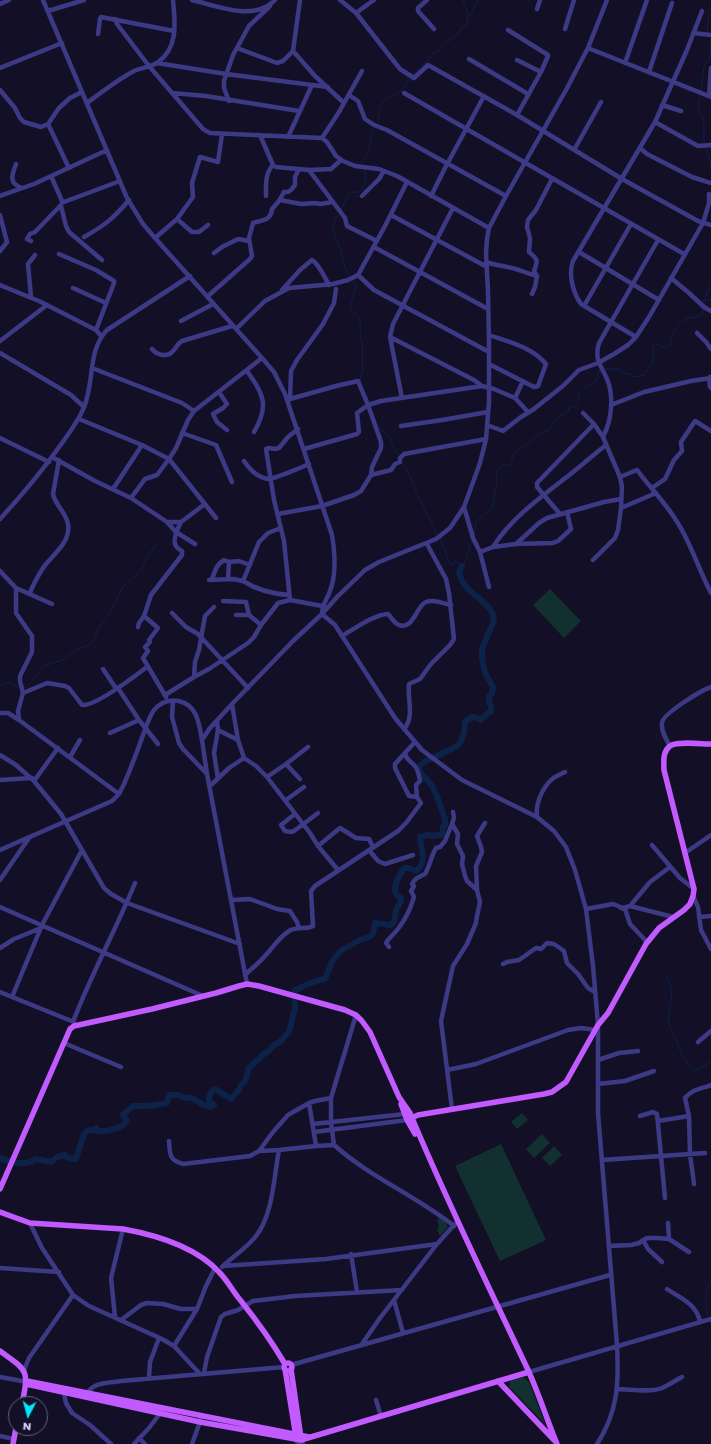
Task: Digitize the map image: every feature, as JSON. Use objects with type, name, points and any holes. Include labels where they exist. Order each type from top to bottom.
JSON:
[{"type":"main road","points":[[408,1116],[529,1098],[552,1092],[560,1087],[569,1077],[597,1027],[608,1013],[647,942],[659,928],[690,904],[694,889],[664,770],[664,755],[670,746],[676,744],[711,744]]},
{"type":"main road","points":[[0,1189],[70,1029],[76,1023],[152,1009],[247,984],[345,1010],[356,1015],[370,1032],[399,1097],[424,1146],[497,1307],[529,1372],[547,1420],[558,1444]]},
{"type":"main road","points":[[0,1212],[30,1223],[123,1229],[148,1234],[174,1243],[197,1255],[217,1270],[277,1350],[287,1367],[297,1406],[299,1441]]},
{"type":"main road","points":[[0,1351],[24,1370],[25,1382],[23,1396]]},
{"type":"main road","points":[[287,1367],[291,1406],[299,1441]]},
{"type":"main road","points":[[25,1382],[261,1431],[299,1441],[529,1372]]},
{"type":"main road","points":[[498,1381],[558,1444]]},
{"type":"main road","points":[[25,1382],[64,1393],[86,1395]]},
{"type":"main road","points":[[291,1406],[297,1406]]},
{"type":"street","points":[[0,4],[9,0]]},
{"type":"street","points":[[43,0],[120,181],[143,224],[274,372],[289,400],[332,535],[335,553],[334,576],[330,591],[322,606],[322,614],[335,625],[395,718],[422,750],[462,780],[520,810],[537,817],[554,831],[566,846],[586,908],[595,992],[598,1060],[598,1113],[610,1275],[617,1345],[618,1372],[615,1403],[606,1430],[597,1444]]},
{"type":"street","points":[[48,11],[84,0]]},
{"type":"street","points":[[157,63],[171,46],[174,31],[174,0]]},
{"type":"street","points":[[192,0],[242,11],[257,10],[270,6]]},
{"type":"street","points":[[229,101],[224,88],[226,74],[237,48],[249,26],[275,0]]},
{"type":"street","points":[[237,48],[277,62],[283,61],[293,51],[300,0]]},
{"type":"street","points":[[340,0],[345,2],[356,13],[400,69],[410,74],[414,78],[428,65],[517,115],[622,179],[703,223],[711,225]]},
{"type":"street","points":[[356,13],[374,0]]},
{"type":"street","points":[[427,0],[418,8],[418,11],[434,29]]},
{"type":"street","points":[[537,9],[540,0]]},
{"type":"street","points":[[565,29],[574,0]]},
{"type":"street","points":[[202,740],[205,734],[232,704],[365,570],[379,562],[427,544],[436,539],[450,528],[464,507],[480,463],[486,439],[489,388],[487,239],[489,228],[588,48],[607,0]]},
{"type":"street","points":[[625,63],[647,0]]},
{"type":"street","points":[[650,72],[672,3]]},
{"type":"street","points":[[636,337],[584,306],[577,299],[571,276],[571,266],[655,122],[702,11]]},
{"type":"street","points":[[98,34],[100,18],[103,17],[174,31]]},
{"type":"street","points":[[115,19],[149,66],[206,132],[260,136],[322,138],[341,160],[355,166],[376,168],[384,171],[407,182],[489,228]]},
{"type":"street","points":[[508,30],[548,55],[541,72],[517,115]]},
{"type":"street","points":[[693,33],[710,35]]},
{"type":"street","points":[[0,68],[62,43]]},
{"type":"street","points":[[588,48],[708,96],[711,68]]},
{"type":"street","points":[[293,51],[315,76],[344,103]]},
{"type":"street","points":[[469,59],[528,94]]},
{"type":"street","points":[[517,60],[541,72]]},
{"type":"street","points":[[87,103],[134,71],[157,63],[226,74],[328,87]]},
{"type":"street","points":[[322,138],[362,71]]},
{"type":"street","points":[[288,137],[312,85]]},
{"type":"street","points":[[1,92],[15,108],[24,122],[41,127],[48,124],[59,108],[70,98],[82,92]]},
{"type":"street","points":[[0,99],[1,92]]},
{"type":"street","points":[[172,93],[206,96],[229,101],[299,111]]},
{"type":"street","points":[[404,93],[684,254]]},
{"type":"street","points":[[349,95],[358,101],[366,119],[376,126],[448,163],[506,196]]},
{"type":"street","points":[[431,196],[484,96]]},
{"type":"street","points":[[574,150],[601,102]]},
{"type":"street","points":[[662,105],[681,110]]},
{"type":"street","points":[[655,122],[698,146],[706,146]]},
{"type":"street","points":[[48,124],[69,168]]},
{"type":"street","points":[[155,238],[177,219],[193,197],[193,177],[200,157],[218,162],[222,134]]},
{"type":"street","points":[[260,136],[273,166]]},
{"type":"street","points":[[640,148],[647,154],[692,177],[711,183]]},
{"type":"street","points":[[0,196],[69,168],[107,150]]},
{"type":"street","points":[[273,166],[309,170],[331,169],[341,160]]},
{"type":"street","points":[[16,164],[12,174],[12,179],[15,184],[22,188]]},
{"type":"street","points":[[266,196],[267,174],[269,169],[273,166]]},
{"type":"street","points":[[208,296],[250,259],[252,256],[249,241],[253,222],[262,222],[272,214],[272,209],[280,200],[284,192],[288,192],[295,185],[295,177],[299,169]]},
{"type":"street","points":[[309,170],[345,218],[348,226],[377,242]]},
{"type":"street","points":[[362,196],[379,179],[384,171]]},
{"type":"street","points":[[50,176],[62,201],[66,226],[69,232],[102,260]]},
{"type":"street","points":[[532,294],[535,288],[537,276],[534,272],[538,261],[537,258],[529,252],[530,238],[527,227],[528,220],[536,210],[552,178]]},
{"type":"street","points":[[31,241],[27,239],[29,236],[35,232],[62,204],[120,181]]},
{"type":"street","points":[[152,349],[155,353],[161,355],[168,354],[173,352],[182,341],[234,327],[265,301],[280,292],[296,286],[331,285],[357,276],[377,242],[407,182]]},
{"type":"street","points":[[487,425],[503,431],[564,385],[579,370],[601,367],[614,354],[628,345],[636,337],[703,223],[709,203],[709,194]]},
{"type":"street","points":[[84,237],[104,225],[115,216],[129,200]]},
{"type":"street","points":[[280,200],[301,204],[333,202]]},
{"type":"street","points":[[402,398],[390,337],[393,324],[453,208]]},
{"type":"street","points":[[0,215],[7,242],[0,251]]},
{"type":"street","points":[[391,215],[487,265],[510,267],[521,270],[526,274],[537,276]]},
{"type":"street","points":[[177,219],[192,232],[199,232],[208,225]]},
{"type":"street","points":[[584,306],[631,224]]},
{"type":"street","points":[[214,253],[222,246],[238,238],[249,241]]},
{"type":"street","points":[[602,437],[607,429],[611,405],[608,380],[601,367],[597,350],[599,343],[658,240]]},
{"type":"street","points":[[374,247],[488,308]]},
{"type":"street","points":[[579,252],[659,300]]},
{"type":"street","points":[[59,254],[112,279],[114,283],[96,330]]},
{"type":"street","points":[[31,297],[28,264],[35,255]]},
{"type":"street","points":[[280,292],[300,270],[312,260],[331,285],[336,289]]},
{"type":"street","points":[[0,519],[49,462],[78,419],[89,391],[94,350],[101,336],[107,330],[190,276]]},
{"type":"street","points":[[357,276],[374,290],[489,352]]},
{"type":"street","points":[[671,278],[689,293],[702,307],[711,311]]},
{"type":"street","points":[[289,400],[290,371],[323,324],[334,303],[336,289],[342,282]]},
{"type":"street","points":[[0,285],[47,305],[96,330],[101,336]]},
{"type":"street","points":[[73,288],[106,303]]},
{"type":"street","points":[[181,321],[213,304]]},
{"type":"street","points":[[0,341],[18,329],[47,305]]},
{"type":"street","points":[[697,333],[711,349]]},
{"type":"street","points":[[489,336],[529,350],[545,362],[546,366],[538,386],[534,387],[489,364]]},
{"type":"street","points":[[390,337],[467,376],[482,386],[515,398],[528,412]]},
{"type":"street","points":[[0,353],[59,387],[71,395],[84,407]]},
{"type":"street","points":[[131,498],[145,479],[157,475],[169,459],[194,411],[262,358]]},
{"type":"street","points":[[92,368],[182,403],[194,411]]},
{"type":"street","points":[[246,371],[262,396],[264,406],[258,426],[254,432]]},
{"type":"street","points":[[611,405],[644,392],[710,377],[711,388]]},
{"type":"street","points":[[278,514],[322,506],[354,495],[361,491],[371,475],[372,467],[381,448],[381,442],[369,404],[358,381],[289,400]]},
{"type":"street","points":[[515,398],[523,381]]},
{"type":"street","points":[[304,449],[357,434],[359,429],[357,413],[369,404],[482,386]]},
{"type":"street","points":[[219,392],[227,404],[213,414],[217,422],[226,430]]},
{"type":"street","points":[[401,426],[488,412]]},
{"type":"street","points":[[583,413],[594,424],[602,437],[620,477],[621,508],[618,530],[615,538],[593,560]]},
{"type":"street","points":[[78,419],[169,459],[216,518]]},
{"type":"street","points":[[652,488],[665,479],[674,460],[682,451],[681,442],[695,421],[711,431]]},
{"type":"street","points":[[560,514],[537,488],[537,483],[594,424]]},
{"type":"street","points":[[289,598],[281,528],[270,479],[266,449],[279,448],[288,437],[298,429]]},
{"type":"street","points":[[182,433],[216,445],[232,482]]},
{"type":"street","points":[[0,438],[49,462]]},
{"type":"street","points":[[371,475],[391,470],[395,464],[400,462],[400,458],[404,454],[486,439]]},
{"type":"street","points":[[493,548],[499,538],[512,523],[606,445]]},
{"type":"street","points":[[113,489],[142,446]]},
{"type":"street","points":[[52,457],[131,498],[167,522],[176,532],[195,544]]},
{"type":"street","points":[[30,593],[34,582],[44,567],[67,538],[69,529],[65,513],[54,498],[53,494],[59,460]]},
{"type":"street","points":[[244,461],[254,474],[270,479],[309,464]]},
{"type":"street","points":[[620,477],[637,470],[674,516],[685,535],[711,594]]},
{"type":"street","points":[[621,508],[656,493]]},
{"type":"street","points":[[516,544],[539,523],[547,518],[604,502],[621,499]]},
{"type":"street","points":[[138,627],[144,616],[151,595],[182,555],[182,551],[175,545],[176,532],[181,522],[205,504]]},
{"type":"street","points":[[464,507],[474,540],[480,552],[489,587]]},
{"type":"street","points":[[480,552],[516,544],[549,544],[558,541],[571,529],[566,512]]},
{"type":"street","points":[[167,522],[181,522]]},
{"type":"street","points":[[243,581],[259,542],[268,533],[281,528]]},
{"type":"street","points":[[404,729],[407,725],[410,709],[408,693],[409,684],[420,679],[431,664],[454,639],[451,605],[446,579],[427,544]]},
{"type":"street","points":[[250,566],[239,561],[229,562],[224,560],[219,563],[211,580],[228,579],[243,581],[255,588],[322,606]]},
{"type":"street","points":[[228,579],[229,562]]},
{"type":"street","points":[[0,571],[16,588],[52,604]]},
{"type":"street","points":[[16,588],[16,613],[32,636],[32,652],[20,676],[23,693],[18,711],[19,720]]},
{"type":"street","points":[[165,695],[222,661],[251,640],[261,624],[278,603],[289,598]]},
{"type":"street","points":[[223,601],[246,602],[249,615]]},
{"type":"street","points":[[342,636],[372,618],[383,614],[388,614],[394,621],[403,626],[414,619],[421,604],[435,601],[451,605]]},
{"type":"street","points":[[194,677],[195,662],[202,638],[205,616],[214,607]]},
{"type":"street","points":[[172,613],[202,638],[248,688]]},
{"type":"street","points":[[236,615],[249,615],[261,624]]},
{"type":"street","points":[[144,616],[158,628],[149,640],[150,642],[145,647],[148,651],[143,658],[165,695],[171,701],[172,717],[179,743],[207,774]]},
{"type":"street","points":[[23,693],[47,683],[65,686],[69,688],[84,706],[92,704],[148,667]]},
{"type":"street","points":[[103,669],[158,744]]},
{"type":"street","points":[[670,746],[664,736],[662,723],[663,718],[673,710],[711,687]]},
{"type":"street","points":[[0,844],[2,849],[112,801],[119,794],[124,784],[154,710],[161,704],[171,701],[188,704],[193,709],[197,718],[202,740],[207,774],[247,984]]},
{"type":"street","points":[[232,704],[238,740],[244,758],[256,766],[267,777],[286,800],[318,846],[338,870]]},
{"type":"street","points":[[0,713],[8,713],[19,720],[119,794]]},
{"type":"street","points":[[110,733],[139,720]]},
{"type":"street","points":[[217,721],[218,730],[214,753],[218,778]]},
{"type":"street","points":[[218,730],[238,740]]},
{"type":"street","points":[[70,757],[80,740]]},
{"type":"street","points":[[245,975],[284,935],[291,930],[311,927],[313,924],[311,894],[313,887],[398,831],[406,823],[421,802],[417,798],[409,796],[395,768],[395,764],[415,742]]},
{"type":"street","points":[[267,777],[308,747]]},
{"type":"street","points":[[33,780],[58,748]]},
{"type":"street","points":[[405,754],[408,760],[416,766],[418,772],[420,781],[416,785],[417,798]]},
{"type":"street","points":[[0,755],[16,765],[33,780],[61,814],[104,888],[111,894],[127,902],[240,944]]},
{"type":"street","points":[[210,786],[233,765],[244,758]]},
{"type":"street","points":[[286,764],[300,779]]},
{"type":"street","points":[[537,817],[536,811],[542,792],[552,779],[565,772]]},
{"type":"street","points":[[0,780],[33,780]]},
{"type":"street","points":[[286,800],[304,787]]},
{"type":"street","points":[[389,947],[386,944],[389,937],[409,914],[414,897],[411,891],[414,886],[412,884],[413,881],[415,878],[425,874],[429,867],[432,854],[436,848],[440,847],[445,841],[454,818],[453,812]]},
{"type":"street","points":[[296,814],[281,825],[282,829],[291,832],[318,813]]},
{"type":"street","points":[[452,824],[458,834],[457,844],[463,856],[462,864],[465,876],[467,881],[477,890]]},
{"type":"street","points":[[452,1109],[442,1028],[443,1010],[453,966],[467,944],[476,923],[480,902],[477,890],[476,866],[482,852],[477,836],[485,824]]},
{"type":"street","points":[[318,846],[340,828],[356,838],[369,839],[371,849],[378,861],[385,864],[413,855]]},
{"type":"street","points":[[685,853],[711,835]]},
{"type":"street","points":[[0,880],[30,837]]},
{"type":"street","points":[[652,845],[680,878],[694,889]]},
{"type":"street","points":[[12,997],[42,927],[82,850]]},
{"type":"street","points":[[630,906],[650,882],[670,867]]},
{"type":"street","points":[[0,992],[76,1023],[102,953],[135,883]]},
{"type":"street","points":[[693,896],[698,907],[701,930],[711,949]]},
{"type":"street","points":[[232,900],[250,899],[277,909],[290,911],[299,928]]},
{"type":"street","points":[[586,908],[613,904],[623,908],[630,906],[674,917]]},
{"type":"street","points":[[613,904],[625,909],[630,924],[647,942]]},
{"type":"street","points":[[0,907],[42,927],[203,996]]},
{"type":"street","points":[[699,917],[711,916]]},
{"type":"street","points":[[0,948],[14,939],[42,927]]},
{"type":"street","points":[[503,964],[519,960],[536,948],[541,948],[547,943],[554,944],[564,952],[566,963],[578,974],[588,988],[595,992]]},
{"type":"street","points":[[334,1145],[331,1122],[331,1098],[356,1015]]},
{"type":"street","points":[[447,1070],[476,1064],[568,1030],[597,1027]]},
{"type":"street","points":[[698,1042],[711,1031]]},
{"type":"street","points":[[64,1043],[121,1067]]},
{"type":"street","points":[[598,1060],[619,1053],[638,1051]]},
{"type":"street","points":[[598,1084],[625,1082],[654,1071]]},
{"type":"street","points":[[694,1184],[690,1154],[689,1116],[685,1098],[689,1093],[711,1085]]},
{"type":"street","points":[[169,1142],[170,1154],[173,1160],[183,1164],[250,1156],[259,1151],[288,1115],[315,1101],[331,1098]]},
{"type":"street","points":[[310,1103],[316,1146]]},
{"type":"street","points":[[640,1116],[655,1112],[657,1114],[665,1198]]},
{"type":"street","points":[[313,1124],[408,1116]]},
{"type":"street","points":[[314,1132],[408,1116]]},
{"type":"street","points":[[658,1121],[689,1116]]},
{"type":"street","points":[[259,1151],[334,1145],[355,1162],[438,1213],[454,1226]]},
{"type":"street","points":[[174,1346],[197,1309],[206,1286],[217,1270],[255,1238],[261,1229],[266,1218],[279,1150]]},
{"type":"street","points":[[602,1160],[705,1152]]},
{"type":"street","points":[[362,1344],[437,1244],[458,1221]]},
{"type":"street","points":[[30,1223],[42,1248],[73,1295],[89,1306],[174,1346],[202,1374]]},
{"type":"street","points":[[668,1223],[669,1239]]},
{"type":"street","points":[[115,1317],[111,1278],[123,1229]]},
{"type":"street","points":[[609,1246],[631,1245],[639,1243],[647,1238],[658,1238],[669,1239],[689,1252]]},
{"type":"street","points":[[643,1240],[648,1249],[662,1262]]},
{"type":"street","points":[[223,1266],[326,1259],[351,1254],[437,1244]]},
{"type":"street","points":[[351,1254],[357,1292]]},
{"type":"street","points":[[0,1268],[59,1272]]},
{"type":"street","points":[[86,1395],[92,1387],[97,1385],[150,1378],[287,1367],[362,1344],[610,1275]]},
{"type":"street","points":[[667,1289],[691,1305],[697,1311],[700,1322]]},
{"type":"street","points":[[202,1374],[221,1317],[225,1314],[238,1310],[253,1301],[357,1292],[402,1290]]},
{"type":"street","points":[[24,1370],[29,1358],[73,1295]]},
{"type":"street","points":[[394,1300],[403,1333]]},
{"type":"street","points":[[121,1320],[146,1303],[162,1304],[180,1309],[197,1309]]},
{"type":"street","points":[[529,1372],[617,1345],[709,1320]]},
{"type":"street","points":[[150,1378],[150,1362],[159,1338]]},
{"type":"street","points":[[0,1377],[25,1382]]},
{"type":"street","points":[[617,1388],[641,1390],[663,1388],[682,1377]]},
{"type":"street","points":[[64,1393],[66,1403],[72,1413],[90,1425],[111,1444]]},
{"type":"street","points":[[376,1400],[381,1416]]},
{"type":"street","points":[[134,1444],[161,1411]]},
{"type":"street","points":[[192,1444],[201,1419]]},
{"type":"street","points":[[0,1436],[13,1441]]},
{"type":"street","points":[[139,1438],[145,1444]]},
{"type":"green space","points":[[550,589],[581,621],[564,638],[533,605]]},
{"type":"green space","points":[[522,1113],[528,1120],[517,1129],[511,1122]]},
{"type":"green space","points":[[542,1134],[550,1143],[534,1158],[526,1149]]},
{"type":"green space","points":[[501,1144],[546,1240],[500,1261],[455,1166]]},
{"type":"green space","points":[[554,1146],[562,1155],[550,1166],[542,1158]]},
{"type":"green space","points":[[439,1217],[447,1224],[447,1228],[440,1236],[437,1230],[439,1226],[437,1221]]},
{"type":"green space","points":[[523,1377],[529,1382],[545,1424],[509,1387],[510,1381]]},
{"type":"waterway","points":[[463,0],[469,16]]},
{"type":"waterway","points":[[412,75],[432,54],[439,51],[446,43],[456,36],[462,27],[467,25],[467,18],[470,16],[478,0]]},
{"type":"waterway","points":[[708,33],[708,11],[711,8]]},
{"type":"waterway","points":[[701,90],[704,67],[710,57],[711,38]]},
{"type":"waterway","points":[[377,125],[380,108],[384,100],[401,91],[410,78]]},
{"type":"waterway","points":[[700,96],[698,109],[704,121],[704,144]]},
{"type":"waterway","points":[[362,164],[370,147],[371,135],[375,128]]},
{"type":"waterway","points":[[705,147],[710,160],[711,169]]},
{"type":"waterway","points":[[341,210],[349,192],[359,192],[363,189],[366,177],[364,169]]},
{"type":"waterway","points":[[339,213],[335,220],[333,230],[346,270],[350,277]]},
{"type":"waterway","points":[[352,279],[356,285],[350,308],[359,319],[362,342],[363,372],[360,381]]},
{"type":"waterway","points":[[703,303],[711,283]]},
{"type":"waterway","points":[[704,301],[711,299]]},
{"type":"waterway","points":[[603,369],[620,369],[623,373],[630,374],[634,377],[645,375],[654,359],[652,346],[657,345],[666,348],[670,345],[671,339],[678,326],[687,318],[702,315],[703,308]]},
{"type":"waterway","points":[[474,535],[476,521],[492,508],[498,469],[503,466],[510,465],[514,452],[528,444],[540,433],[549,430],[555,420],[568,411],[569,408],[577,404],[580,400],[580,391],[596,382],[598,372],[601,371]]},
{"type":"waterway","points":[[366,395],[369,401]]},
{"type":"waterway","points":[[377,426],[390,437],[393,447],[399,457]]},
{"type":"waterway","points":[[402,463],[437,535]]},
{"type":"waterway","points":[[440,539],[450,564],[452,565],[456,562],[462,566],[467,559],[469,546],[473,542]]},
{"type":"waterway","points":[[24,688],[28,686],[38,675],[41,667],[65,659],[75,650],[87,646],[93,641],[123,587],[141,570],[153,548],[158,545]]},
{"type":"waterway","points":[[0,1158],[8,1161],[23,1163],[36,1159],[51,1162],[57,1157],[65,1155],[68,1158],[76,1159],[84,1134],[88,1130],[95,1130],[96,1128],[98,1131],[105,1131],[125,1124],[127,1121],[123,1115],[133,1106],[148,1106],[167,1103],[169,1095],[178,1095],[185,1098],[191,1098],[211,1107],[214,1105],[209,1101],[210,1096],[211,1092],[215,1089],[231,1099],[245,1081],[249,1068],[274,1045],[280,1042],[289,1032],[295,1007],[294,991],[313,982],[325,979],[332,962],[337,955],[342,950],[373,934],[375,923],[391,925],[394,922],[396,910],[401,901],[401,898],[395,891],[399,876],[404,868],[416,871],[420,867],[423,859],[420,837],[428,835],[442,835],[443,827],[445,826],[445,818],[440,804],[430,783],[421,774],[419,768],[420,765],[458,745],[463,737],[465,722],[467,720],[474,717],[480,720],[491,712],[489,696],[492,694],[493,687],[485,673],[482,659],[482,649],[494,618],[492,612],[487,606],[464,584],[459,572],[462,566]]},
{"type":"waterway","points":[[0,685],[9,682],[19,687]]},
{"type":"waterway","points":[[667,976],[672,995],[668,1016],[669,1024],[681,1053],[693,1071],[700,1069],[711,1062]]},
{"type":"waterway","points":[[709,1318],[706,1298],[707,1288],[711,1280]]},
{"type":"waterway","points":[[711,1347],[711,1354]]}]
